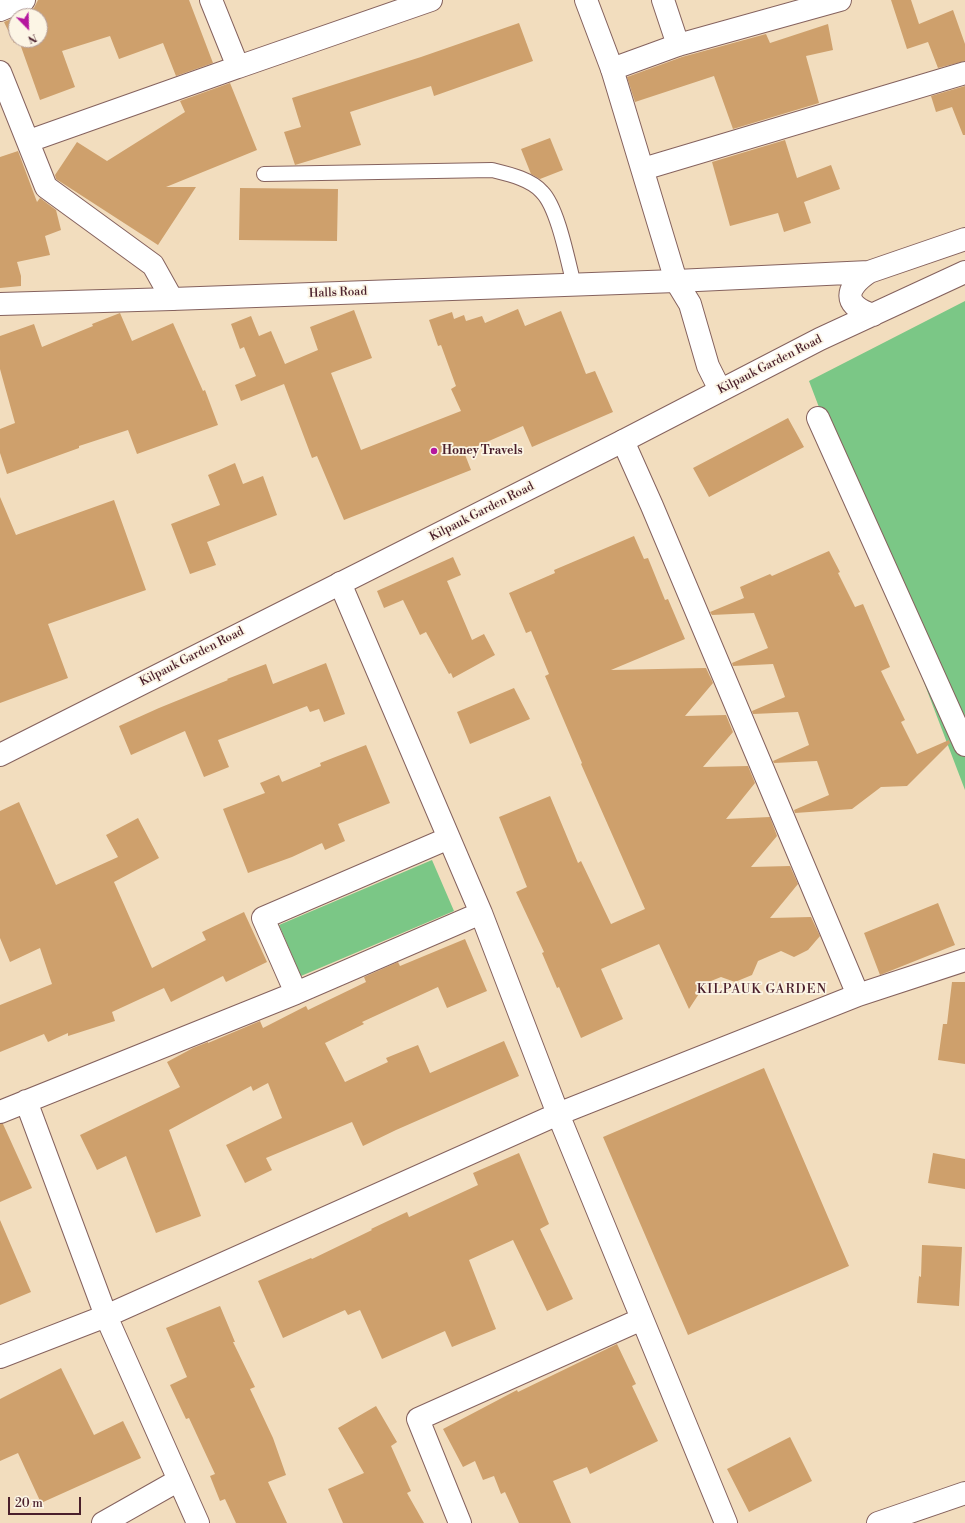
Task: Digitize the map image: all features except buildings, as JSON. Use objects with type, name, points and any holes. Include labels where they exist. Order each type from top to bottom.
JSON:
[{"type":"street","points":[[0,10],[24,0]]},
{"type":"street","points":[[211,0],[238,67]]},
{"type":"street","points":[[29,141],[431,0]]},
{"type":"street","points":[[586,0],[612,69],[676,281],[690,304],[708,366],[720,390]]},
{"type":"street","points":[[663,0],[678,45]]},
{"type":"street","points":[[612,69],[678,45],[840,0]]},
{"type":"street","points":[[643,169],[965,73]]},
{"type":"street","points":[[1,76],[29,141],[46,187],[154,265],[172,300]]},
{"type":"street","points":[[873,315],[863,312],[852,302],[851,288],[857,280],[869,272],[965,239]]},
{"type":"street","points":[[676,281],[869,272]]},
{"type":"street","name":"Kilpauk Garden Road","points":[[1,749],[623,441],[820,339],[965,272]]},
{"type":"street","name":"Halls Road","points":[[0,304],[172,300],[676,281]]},
{"type":"street","points":[[818,418],[965,745]]},
{"type":"street","points":[[623,441],[655,513],[858,995]]},
{"type":"street","points":[[340,582],[481,914],[558,1114],[726,1523]]},
{"type":"street","points":[[296,993],[262,918],[449,838]]},
{"type":"street","points":[[0,1112],[296,993],[481,914]]},
{"type":"street","points":[[0,1357],[106,1316],[558,1114],[858,995],[965,960]]},
{"type":"street","points":[[26,1101],[106,1316],[198,1523]]},
{"type":"street","points":[[460,1523],[418,1419],[642,1319]]},
{"type":"street","points":[[103,1523],[179,1480]]},
{"type":"street","points":[[878,1523],[965,1493]]},
{"type":"lane","points":[[264,174],[492,170],[521,178],[542,192],[554,212],[574,285]]},
{"type":"green space","points":[[965,301],[965,790],[809,381]]},
{"type":"green space","points":[[432,860],[454,911],[301,976],[279,925]]},
{"type":"place","name":"Honey Travels","points":[[434,451]]},
{"type":"district","name":"KILPAUK GARDEN","points":[[762,990]]}]
